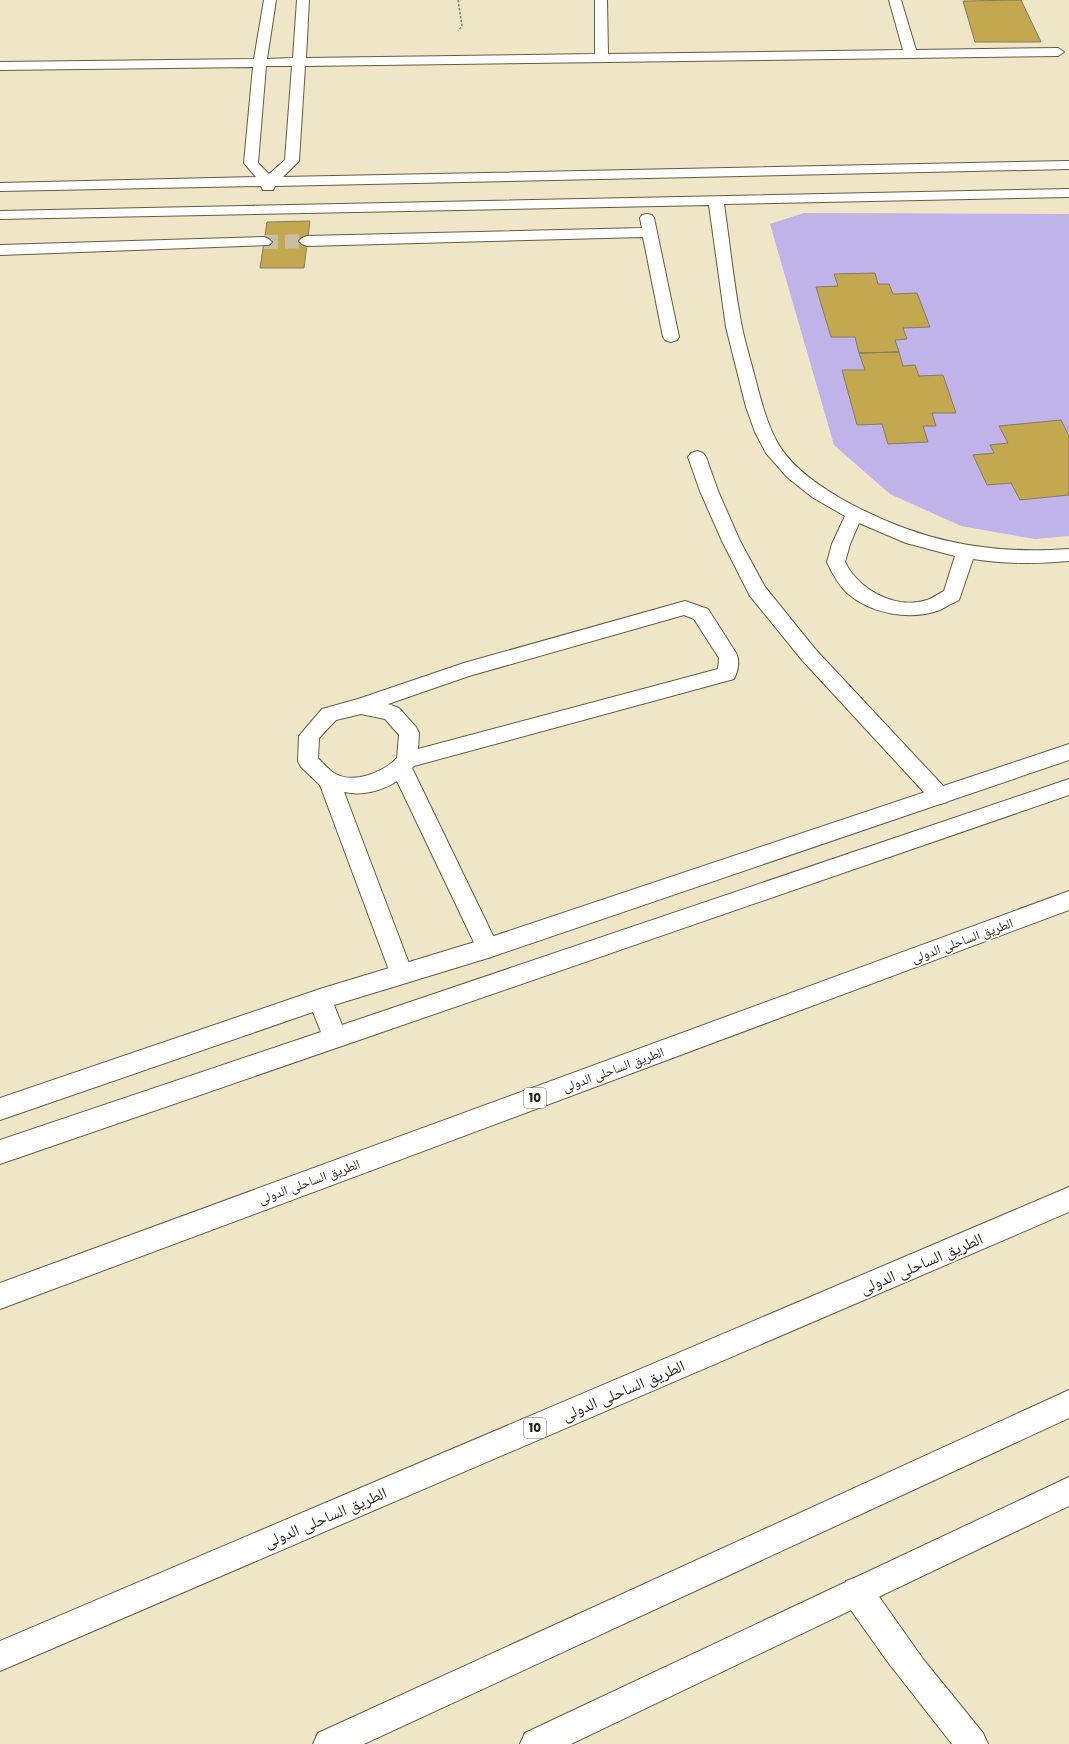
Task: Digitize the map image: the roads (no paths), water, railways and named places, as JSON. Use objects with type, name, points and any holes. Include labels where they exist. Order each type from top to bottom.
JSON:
[{"type":"main road","points":[[268,182],[251,163],[260,64],[270,0]]},
{"type":"main road","points":[[264,210],[268,182],[292,161],[303,0]]},
{"type":"main road","points":[[601,0],[602,59]]},
{"type":"main road","points":[[894,0],[911,54]]},
{"type":"main road","points":[[0,66],[260,64],[1058,52]]},
{"type":"main road","points":[[0,187],[1069,165]]},
{"type":"main road","points":[[0,215],[644,203],[1069,193]]},
{"type":"main road","points":[[716,201],[734,327],[755,410],[767,441],[788,468],[810,488],[854,516],[886,529],[932,544],[966,552],[999,556],[1038,558],[1069,554]]},
{"type":"main road","points":[[644,203],[671,337]]},
{"type":"main road","points":[[307,241],[650,232]]},
{"type":"main road","points":[[0,250],[264,242]]},
{"type":"main road","points":[[697,457],[708,491],[757,592],[809,655],[940,796]]},
{"type":"main road","points":[[854,516],[840,544],[836,562],[846,580],[866,598],[889,606],[911,609],[933,605],[952,595],[966,552]]},
{"type":"main road","points":[[329,781],[355,786],[381,781],[404,763],[726,674],[729,658],[701,614],[685,608],[464,670],[361,706],[329,714],[309,736],[308,762],[329,781],[401,974]]},
{"type":"main road","points":[[361,706],[392,713],[409,734],[404,763],[488,948]]},
{"type":"main road","points":[[0,1109],[320,999],[488,948],[1069,752]]},
{"type":"main road","points":[[0,1152],[1069,787]]},
{"type":"main road","name":"الطريق الساحلى الدولى","points":[[0,1296],[1069,900]]},
{"type":"main road","points":[[320,999],[334,1038]]},
{"type":"main road","name":"الطريق الساحلى الدولى","points":[[0,1656],[1069,1199]]},
{"type":"main road","points":[[329,1744],[1069,1404]]},
{"type":"main road","points":[[536,1744],[1069,1491]]},
{"type":"main road","points":[[857,1592],[881,1628],[932,1696],[972,1744]]},
{"type":"tunnel","points":[[264,242],[307,241]]}]
